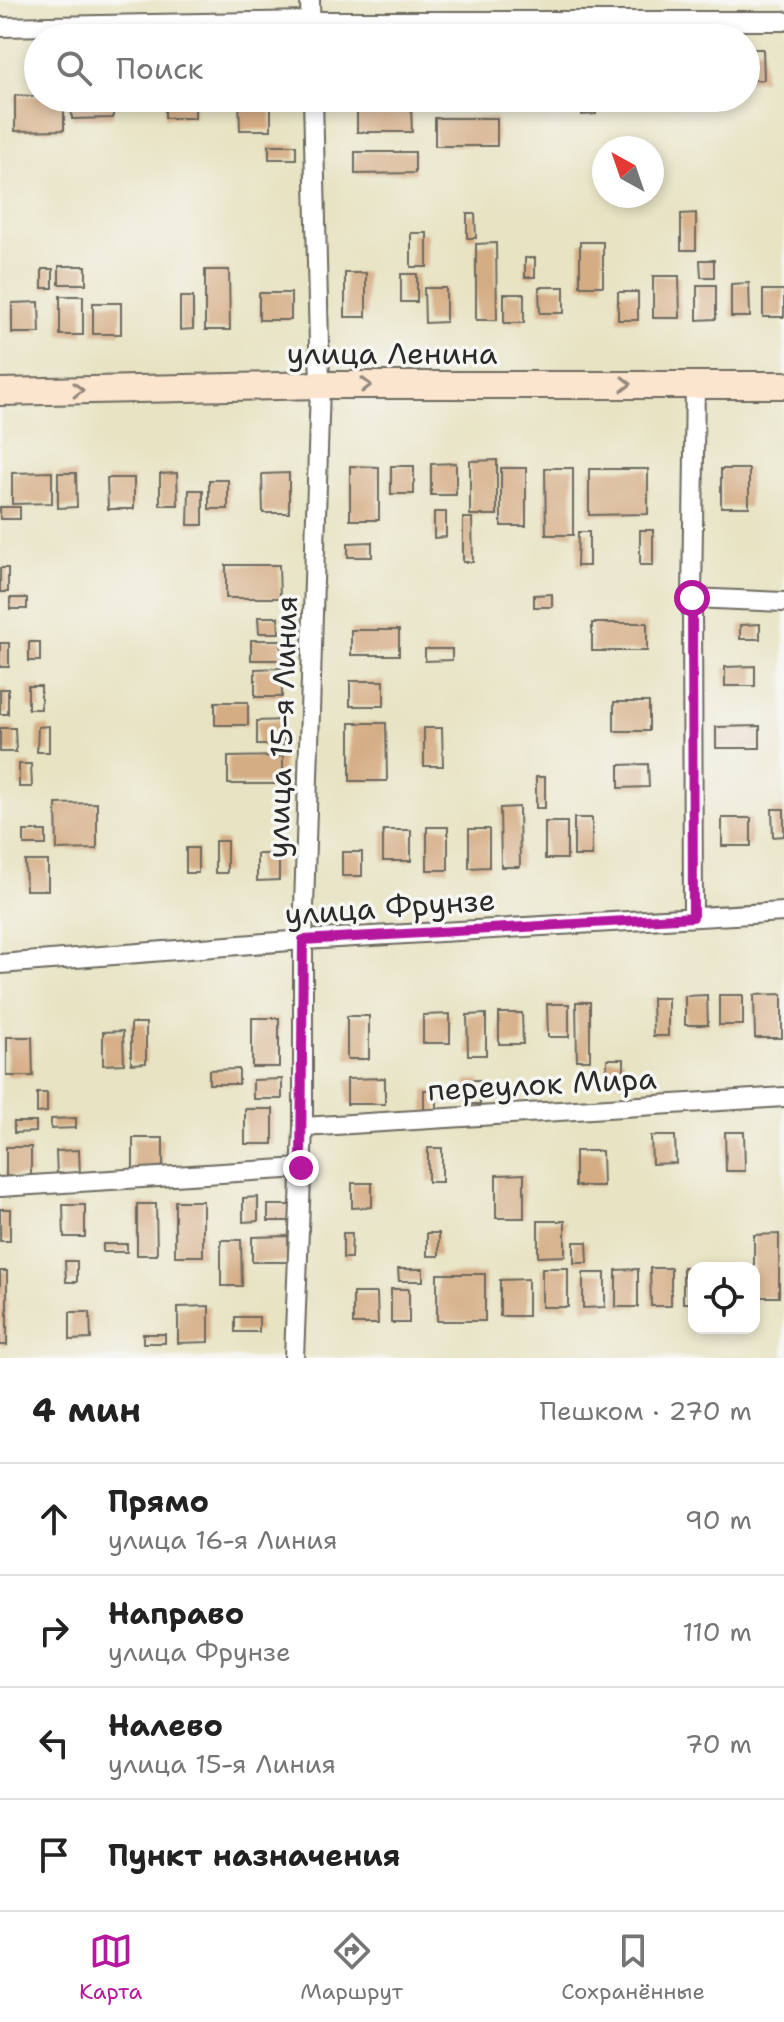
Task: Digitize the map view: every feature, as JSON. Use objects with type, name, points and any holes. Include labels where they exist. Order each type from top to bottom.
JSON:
[{"type":"main road","name":"улица Ленина","points":[[0,392],[320,385],[784,385]]},
{"type":"street","points":[[310,0],[311,24]]},
{"type":"street","points":[[626,24],[784,21]]},
{"type":"street","points":[[0,27],[24,27]]},
{"type":"street","name":"улица 15-я Линия","points":[[294,1358],[303,1127],[303,940],[320,385],[313,112]]},
{"type":"street","points":[[693,917],[695,383]]},
{"type":"street","points":[[692,598],[784,602]]},
{"type":"street","name":"улица Фрунзе","points":[[0,964],[303,940],[784,912]]},
{"type":"street","name":"переулок Мира","points":[[303,1127],[784,1097]]},
{"type":"street","points":[[0,1187],[301,1168]]},
{"type":"building","points":[[760,49],[763,49],[764,80],[760,80]]},
{"type":"building","points":[[15,95],[24,96],[24,112],[64,112],[64,130],[15,131]]},
{"type":"building","points":[[72,112],[113,112],[113,118],[72,119]]},
{"type":"building","points":[[165,112],[195,112],[195,118],[165,118]]},
{"type":"building","points":[[239,112],[271,112],[271,130],[240,130]]},
{"type":"building","points":[[357,112],[411,112],[412,132],[357,132]]},
{"type":"building","points":[[435,118],[497,118],[497,146],[435,146]]},
{"type":"building","points":[[269,145],[296,145],[296,159],[269,159]]},
{"type":"building","points":[[355,152],[415,152],[415,173],[355,174]]},
{"type":"building","points":[[696,213],[696,250],[681,250],[681,214]]},
{"type":"building","points":[[467,214],[475,214],[476,238],[467,238]]},
{"type":"building","points":[[411,233],[427,233],[427,267],[411,267]]},
{"type":"building","points":[[580,242],[603,242],[603,286],[580,286]]},
{"type":"building","points":[[496,243],[497,320],[476,320],[476,244]]},
{"type":"building","points":[[525,258],[535,258],[535,277],[525,277]]},
{"type":"building","points":[[700,260],[714,260],[714,277],[701,277]]},
{"type":"building","points":[[59,266],[86,266],[86,284],[59,284]]},
{"type":"building","points":[[42,269],[53,269],[53,288],[42,288]]},
{"type":"building","points":[[205,270],[229,270],[230,330],[205,330]]},
{"type":"building","points":[[345,273],[366,273],[366,317],[345,317]]},
{"type":"building","points":[[401,274],[417,274],[417,302],[401,302]]},
{"type":"building","points":[[653,276],[679,276],[680,318],[653,318]]},
{"type":"building","points":[[749,283],[750,317],[731,317],[731,284]]},
{"type":"building","points":[[697,285],[716,285],[716,319],[697,320]]},
{"type":"building","points":[[539,287],[564,287],[564,313],[540,313]]},
{"type":"building","points":[[424,288],[446,288],[446,322],[425,323]]},
{"type":"building","points":[[763,290],[784,290],[784,317],[763,317]]},
{"type":"building","points":[[618,292],[638,292],[638,320],[618,320]]},
{"type":"building","points":[[259,293],[291,293],[291,320],[259,320]]},
{"type":"building","points":[[504,294],[524,294],[524,323],[504,323]]},
{"type":"building","points":[[60,296],[83,296],[83,335],[60,335]]},
{"type":"building","points":[[180,297],[193,297],[193,329],[180,330]]},
{"type":"building","points":[[39,302],[40,333],[12,333],[12,303]]},
{"type":"building","points":[[93,303],[121,303],[121,334],[93,334]]},
{"type":"building","points":[[497,460],[497,515],[470,515],[470,461]]},
{"type":"building","points":[[456,463],[456,495],[431,495],[431,464]]},
{"type":"building","points":[[350,466],[379,467],[379,520],[350,520]]},
{"type":"building","points":[[391,466],[414,466],[414,494],[391,494]]},
{"type":"building","points":[[501,468],[526,468],[526,526],[501,526]]},
{"type":"building","points":[[545,468],[573,468],[573,535],[546,535]]},
{"type":"building","points":[[589,469],[648,469],[648,514],[589,515]]},
{"type":"building","points":[[721,469],[749,469],[749,507],[721,507]]},
{"type":"building","points":[[52,472],[52,503],[12,504],[12,473]]},
{"type":"building","points":[[58,473],[76,473],[77,507],[58,508]]},
{"type":"building","points":[[177,473],[178,505],[160,505],[160,474]]},
{"type":"building","points":[[289,473],[289,513],[263,513],[262,474]]},
{"type":"building","points":[[107,478],[134,478],[134,509],[108,509]]},
{"type":"building","points":[[209,480],[228,480],[228,509],[209,509]]},
{"type":"building","points":[[189,490],[203,490],[203,525],[188,525]]},
{"type":"building","points":[[0,507],[20,507],[20,519],[0,519]]},
{"type":"building","points":[[434,512],[446,512],[446,537],[434,538]]},
{"type":"building","points":[[463,518],[472,518],[473,562],[463,562]]},
{"type":"building","points":[[640,530],[653,530],[653,565],[640,565]]},
{"type":"building","points":[[578,532],[589,532],[589,566],[577,566]]},
{"type":"building","points":[[372,542],[372,557],[348,557],[348,543]]},
{"type":"building","points":[[226,565],[279,565],[280,598],[226,598]]},
{"type":"building","points":[[0,568],[8,568],[8,592],[0,592]]},
{"type":"building","points":[[552,594],[552,607],[534,607],[534,595]]},
{"type":"building","points":[[10,598],[27,598],[27,609],[10,609]]},
{"type":"building","points":[[258,617],[278,617],[279,633],[259,633]]},
{"type":"building","points":[[592,623],[647,623],[647,651],[592,651]]},
{"type":"building","points":[[760,624],[760,639],[740,639],[740,625]]},
{"type":"building","points":[[351,630],[399,630],[399,655],[351,655]]},
{"type":"building","points":[[251,640],[281,640],[281,660],[251,660]]},
{"type":"building","points":[[29,642],[40,642],[40,661],[29,661]]},
{"type":"building","points":[[0,643],[9,643],[9,667],[0,667]]},
{"type":"building","points":[[425,649],[452,649],[452,660],[425,661]]},
{"type":"building","points":[[755,666],[755,686],[725,686],[725,667]]},
{"type":"building","points":[[282,668],[282,697],[255,697],[255,669]]},
{"type":"building","points":[[350,681],[384,681],[384,706],[350,706]]},
{"type":"building","points":[[28,686],[41,686],[41,709],[28,709]]},
{"type":"building","points":[[0,689],[8,689],[8,714],[0,714]]},
{"type":"building","points":[[215,702],[248,702],[248,725],[215,725]]},
{"type":"building","points":[[614,702],[649,702],[649,731],[614,731]]},
{"type":"building","points":[[284,720],[284,745],[257,745],[257,721]]},
{"type":"building","points":[[350,723],[386,723],[387,781],[350,781]]},
{"type":"building","points":[[49,726],[49,752],[37,752],[38,727]]},
{"type":"building","points":[[760,726],[760,748],[716,748],[716,727]]},
{"type":"building","points":[[0,728],[15,728],[16,752],[0,752]]},
{"type":"building","points":[[424,728],[442,728],[443,766],[424,766]]},
{"type":"building","points":[[283,756],[283,784],[228,784],[228,757]]},
{"type":"building","points":[[19,764],[31,764],[32,787],[19,787]]},
{"type":"building","points":[[648,764],[649,787],[619,788],[619,765]]},
{"type":"building","points":[[536,777],[545,777],[545,808],[536,808]]},
{"type":"building","points":[[97,803],[97,849],[57,850],[56,804]]},
{"type":"building","points":[[519,807],[520,867],[501,867],[500,808]]},
{"type":"building","points":[[772,809],[784,809],[784,836],[773,837]]},
{"type":"building","points":[[574,818],[592,818],[592,856],[574,856]]},
{"type":"building","points":[[722,818],[751,818],[751,846],[722,846]]},
{"type":"building","points":[[545,822],[567,822],[567,859],[545,859]]},
{"type":"building","points":[[427,827],[448,827],[448,870],[427,870]]},
{"type":"building","points":[[469,829],[489,829],[489,867],[469,868]]},
{"type":"building","points":[[383,830],[411,830],[411,861],[383,861]]},
{"type":"building","points":[[24,831],[46,831],[46,845],[24,845]]},
{"type":"building","points":[[215,841],[227,841],[227,873],[215,873]]},
{"type":"building","points":[[186,848],[198,848],[198,873],[186,873]]},
{"type":"building","points":[[342,852],[362,852],[362,876],[342,876]]},
{"type":"building","points":[[257,854],[279,854],[279,880],[257,881]]},
{"type":"building","points":[[25,861],[48,861],[48,890],[26,890]]},
{"type":"building","points":[[782,994],[782,1038],[755,1038],[754,995]]},
{"type":"building","points":[[707,995],[708,1025],[685,1025],[685,996]]},
{"type":"building","points":[[719,995],[743,995],[743,1025],[719,1025]]},
{"type":"building","points":[[652,998],[668,998],[668,1036],[653,1036]]},
{"type":"building","points":[[576,1002],[590,1002],[590,1060],[577,1060]]},
{"type":"building","points":[[547,1004],[569,1004],[569,1037],[548,1037]]},
{"type":"building","points":[[499,1013],[522,1013],[523,1044],[499,1044]]},
{"type":"building","points":[[450,1014],[450,1043],[423,1043],[423,1015]]},
{"type":"building","points":[[486,1014],[486,1055],[468,1055],[467,1015]]},
{"type":"building","points":[[347,1016],[369,1016],[369,1059],[347,1059]]},
{"type":"building","points":[[252,1018],[279,1018],[279,1067],[252,1067]]},
{"type":"building","points":[[131,1023],[146,1023],[146,1063],[131,1064]]},
{"type":"building","points":[[123,1031],[124,1064],[103,1065],[103,1032]]},
{"type":"building","points":[[7,1037],[32,1037],[33,1076],[7,1076]]},
{"type":"building","points":[[607,1059],[624,1059],[624,1082],[607,1082]]},
{"type":"building","points":[[239,1069],[239,1084],[209,1084],[209,1070]]},
{"type":"building","points":[[385,1078],[385,1104],[347,1104],[347,1079]]},
{"type":"building","points":[[282,1079],[282,1099],[253,1099],[253,1080]]},
{"type":"building","points":[[466,1080],[480,1080],[480,1104],[466,1104]]},
{"type":"building","points":[[424,1090],[437,1090],[437,1112],[424,1112]]},
{"type":"building","points":[[37,1093],[47,1093],[47,1112],[37,1113]]},
{"type":"building","points":[[245,1109],[273,1109],[273,1144],[245,1144]]},
{"type":"building","points":[[76,1118],[76,1128],[51,1129],[51,1119]]},
{"type":"building","points":[[14,1122],[36,1122],[36,1132],[14,1133]]},
{"type":"building","points":[[725,1132],[744,1132],[745,1171],[726,1171]]},
{"type":"building","points":[[651,1136],[675,1136],[676,1163],[652,1164]]},
{"type":"building","points":[[133,1138],[163,1138],[163,1169],[133,1169]]},
{"type":"building","points":[[6,1147],[31,1147],[31,1176],[6,1176]]},
{"type":"building","points":[[428,1148],[442,1148],[442,1182],[428,1182]]},
{"type":"building","points":[[79,1150],[80,1176],[57,1176],[56,1151]]},
{"type":"building","points":[[575,1151],[602,1151],[603,1186],[575,1186]]},
{"type":"building","points":[[524,1174],[524,1218],[496,1218],[496,1175]]},
{"type":"building","points":[[352,1183],[372,1183],[372,1207],[352,1208]]},
{"type":"building","points":[[258,1197],[258,1221],[243,1222],[243,1198]]},
{"type":"building","points":[[175,1201],[203,1201],[203,1256],[175,1256]]},
{"type":"building","points":[[137,1204],[156,1204],[157,1255],[137,1255]]},
{"type":"building","points":[[63,1205],[85,1205],[85,1237],[64,1237]]},
{"type":"building","points":[[268,1205],[291,1205],[291,1221],[268,1221]]},
{"type":"building","points":[[0,1209],[10,1209],[10,1241],[0,1241]]},
{"type":"building","points":[[538,1221],[565,1221],[565,1256],[538,1257]]},
{"type":"building","points":[[343,1233],[352,1233],[351,1258],[343,1258]]},
{"type":"building","points":[[427,1233],[439,1233],[439,1256],[427,1256]]},
{"type":"building","points":[[779,1234],[779,1297],[760,1297],[760,1262],[754,1262],[754,1235]]},
{"type":"building","points":[[288,1236],[289,1262],[252,1262],[252,1237]]},
{"type":"building","points":[[221,1240],[241,1240],[242,1286],[221,1286]]},
{"type":"building","points":[[574,1242],[587,1242],[588,1263],[574,1263]]},
{"type":"building","points":[[103,1244],[127,1244],[127,1252],[103,1252]]},
{"type":"building","points":[[65,1261],[77,1261],[77,1282],[66,1282]]},
{"type":"building","points":[[683,1267],[688,1267],[688,1303],[683,1303]]},
{"type":"building","points":[[542,1268],[568,1268],[568,1307],[542,1307]]},
{"type":"building","points":[[650,1268],[671,1268],[671,1306],[651,1306]]},
{"type":"building","points":[[398,1269],[423,1269],[423,1281],[399,1281]]},
{"type":"building","points":[[638,1269],[638,1307],[616,1307],[616,1270]]},
{"type":"building","points":[[0,1271],[7,1271],[7,1345],[0,1345]]},
{"type":"building","points":[[583,1273],[605,1273],[605,1307],[583,1308]]},
{"type":"building","points":[[437,1274],[485,1274],[485,1321],[437,1321]]},
{"type":"building","points":[[528,1279],[528,1316],[500,1316],[500,1280]]},
{"type":"building","points":[[391,1289],[409,1289],[409,1323],[391,1323]]},
{"type":"building","points":[[353,1293],[377,1293],[378,1324],[353,1324]]},
{"type":"building","points":[[209,1306],[209,1342],[178,1343],[178,1307]]},
{"type":"building","points":[[70,1312],[90,1312],[91,1339],[70,1340]]},
{"type":"building","points":[[235,1317],[259,1317],[259,1332],[235,1332]]},
{"type":"building","points":[[143,1334],[165,1334],[165,1343],[143,1343]]},
{"type":"route","points":[[301,1168],[303,940],[693,917],[692,598]]}]
